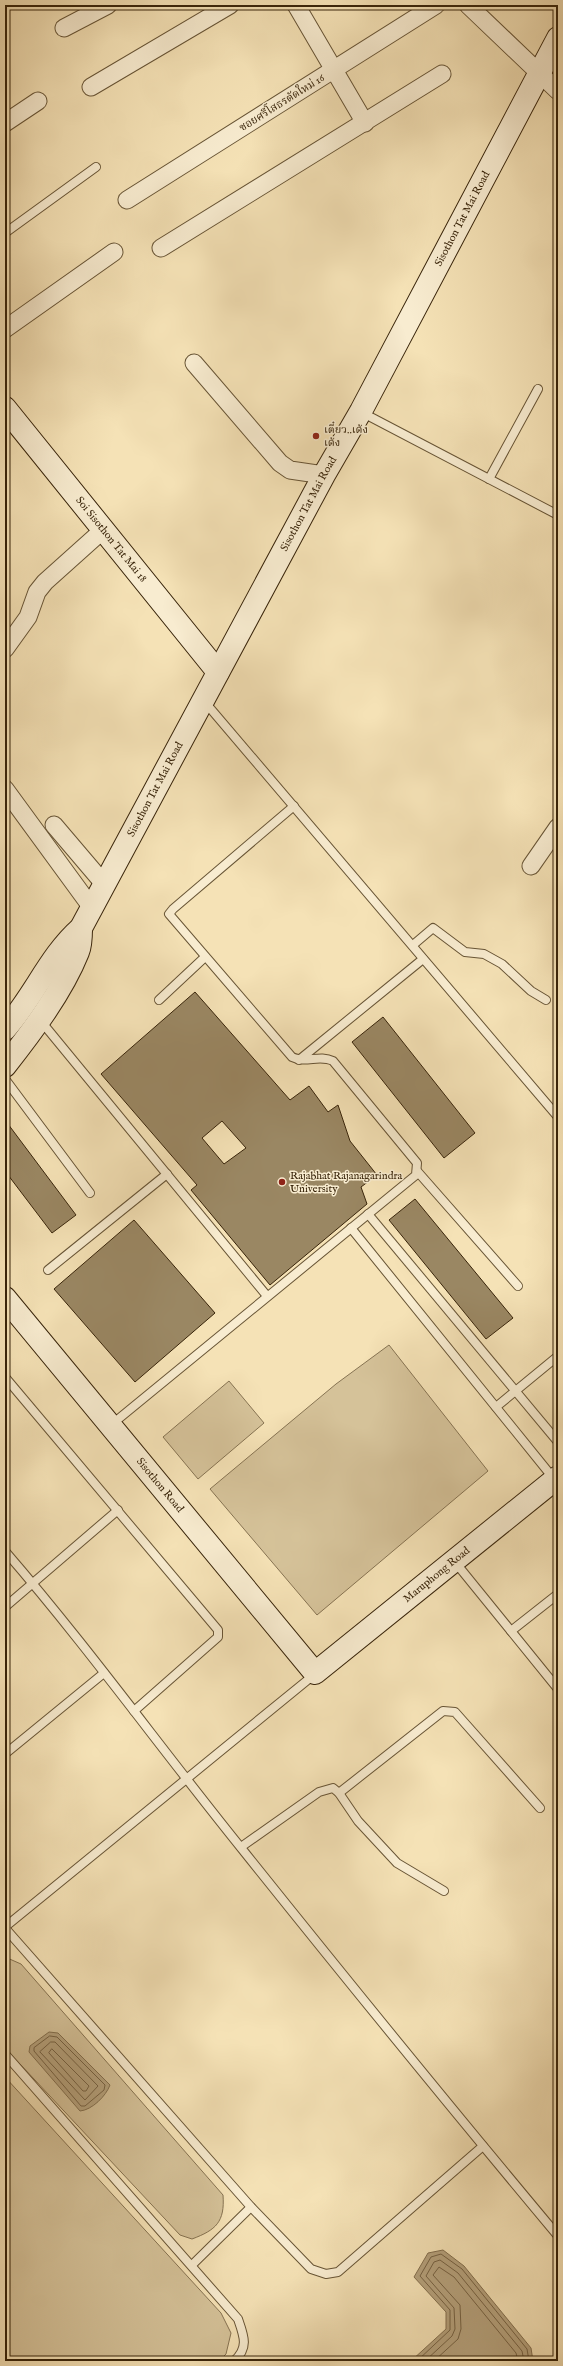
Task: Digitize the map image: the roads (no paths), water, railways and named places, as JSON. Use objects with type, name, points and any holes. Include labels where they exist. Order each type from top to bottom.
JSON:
[{"type":"street","points":[[64,28],[108,5]]},
{"type":"street","points":[[92,87],[230,5]]},
{"type":"street","points":[[296,5],[333,71],[365,123]]},
{"type":"street","name":"ซอยศรีโสธรตัดใหม่ 16","points":[[127,200],[436,5]]},
{"type":"street","points":[[468,5],[558,91]]},
{"type":"street","name":"Sisothon Tat Mai Road","points":[[5,1066],[39,1019],[79,951],[82,928],[92,908],[540,75],[558,38]]},
{"type":"street","points":[[161,248],[442,74]]},
{"type":"street","points":[[5,123],[38,101]]},
{"type":"street","points":[[5,329],[114,252]]},
{"type":"street","points":[[194,363],[280,463],[290,470],[324,475]]},
{"type":"street","name":"Soi Sisothon Tat Mai 18","points":[[5,408],[218,672]]},
{"type":"street","points":[[5,649],[28,617],[37,592],[45,582],[104,530]]},
{"type":"street","points":[[5,789],[92,908]]},
{"type":"street","points":[[54,825],[105,885]]},
{"type":"street","points":[[531,866],[558,827]]},
{"type":"street","name":"Sisothon Tat Mai Road","points":[[8,1020],[64,943],[82,928]]},
{"type":"street","name":"Sisothon Road","points":[[5,1298],[315,1673]]},
{"type":"street","name":"Maruphong Road","points":[[315,1673],[455,1562],[556,1478]]},
{"type":"lane","points":[[5,234],[96,167]]},
{"type":"lane","points":[[489,479],[538,389]]},
{"type":"lane","points":[[360,411],[558,515]]},
{"type":"lane","points":[[203,701],[413,945],[423,959],[558,1117]]},
{"type":"lane","points":[[111,1426],[267,1296],[416,1175],[417,1163],[333,1061],[319,1057],[299,1061],[292,1058],[170,914],[172,909],[294,806]]},
{"type":"lane","points":[[413,945],[433,928],[465,952],[484,954],[502,964],[530,990],[546,1000]]},
{"type":"lane","points":[[159,1000],[205,957]]},
{"type":"lane","points":[[299,1061],[423,959]]},
{"type":"lane","points":[[39,1019],[267,1296]]},
{"type":"lane","points":[[5,1079],[90,1193]]},
{"type":"lane","points":[[417,1171],[518,1286]]},
{"type":"lane","points":[[48,1270],[167,1174]]},
{"type":"lane","points":[[368,1214],[558,1442]]},
{"type":"lane","points":[[351,1228],[496,1407],[556,1478]]},
{"type":"lane","points":[[496,1407],[558,1356]]},
{"type":"lane","points":[[5,1377],[218,1630],[218,1637],[134,1711]]},
{"type":"lane","points":[[5,1607],[118,1510]]},
{"type":"lane","points":[[5,1551],[104,1673],[241,1848],[558,2236]]},
{"type":"lane","points":[[455,1562],[558,1688]]},
{"type":"lane","points":[[511,1631],[558,1594]]},
{"type":"lane","points":[[5,1754],[104,1673]]},
{"type":"lane","points":[[315,1673],[5,1928],[251,2206],[311,2269],[326,2274],[338,2272],[483,2146]]},
{"type":"lane","points":[[339,1793],[443,1711],[449,1710],[455,1712],[540,1808]]},
{"type":"lane","points":[[241,1848],[319,1792],[333,1788],[339,1793],[358,1821],[397,1864],[444,1891]]},
{"type":"lane","points":[[5,2054],[238,2319],[245,2338],[240,2355],[234,2361]]},
{"type":"lane","points":[[192,2265],[251,2206]]},
{"type":"water","points":[[49,2032],[58,2033],[110,2085],[102,2098],[85,2110],[80,2111],[29,2052],[30,2046]]},
{"type":"water","points":[[443,2250],[464,2266],[531,2348],[533,2361],[411,2361],[446,2329],[446,2312],[414,2277],[428,2253]]},
{"type":"place","name":"เตี๋ยว..เด้ง เด้ง","points":[[316,436]]},
{"type":"place","name":"Rajabhat Rajanagarindra University","points":[[282,1182]]}]
